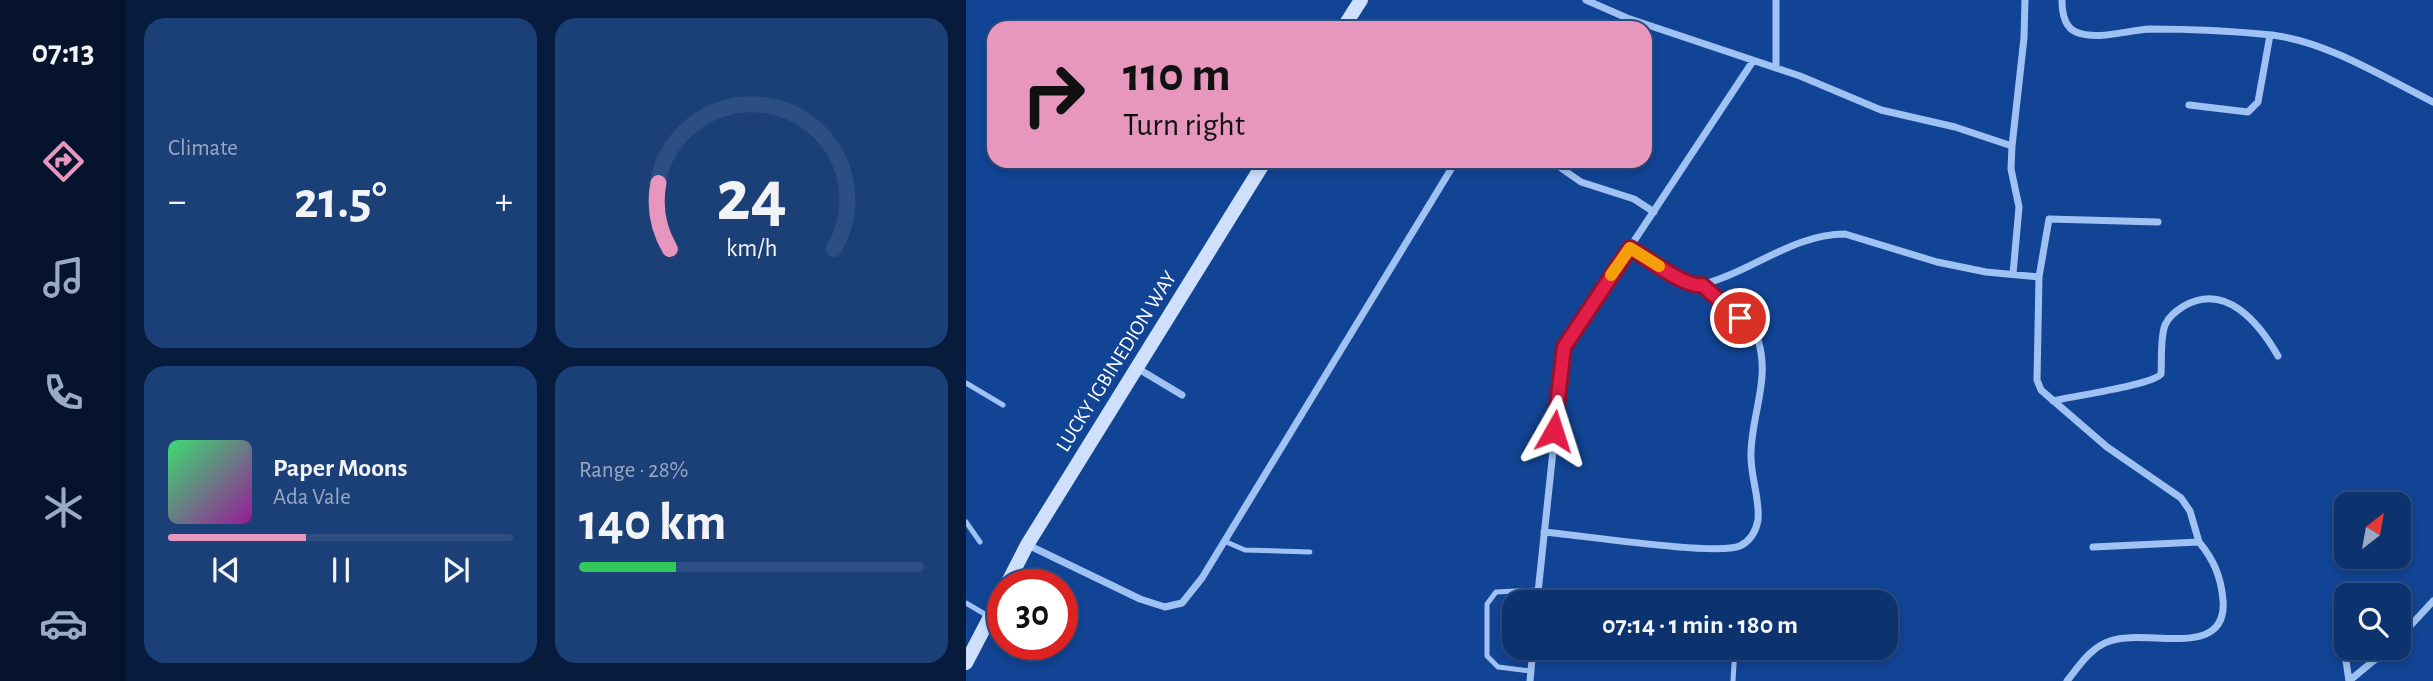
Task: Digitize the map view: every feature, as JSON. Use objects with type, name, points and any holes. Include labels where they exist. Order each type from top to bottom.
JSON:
[{"type":"street","points":[[1348,21],[1361,0]]},
{"type":"street","points":[[1586,0],[1636,21]]},
{"type":"street","points":[[1776,0],[1776,68]]},
{"type":"street","points":[[2013,274],[2019,208],[2011,169],[2012,146],[2024,38],[2025,0]]},
{"type":"street","points":[[2062,0],[2066,24],[2074,32],[2090,35],[2148,29],[2270,35],[2298,40],[2361,66],[2433,102]]},
{"type":"street","points":[[1652,27],[1776,68],[1881,110],[1955,127],[2012,146]]},
{"type":"street","points":[[2189,105],[2248,111],[2258,102],[2270,35]]},
{"type":"street","points":[[1538,590],[1564,347],[1753,61]]},
{"type":"street","name":"LUCKY IGBINEDION WAY","points":[[1015,569],[1261,168]]},
{"type":"street","points":[[1027,545],[1140,599],[1165,607],[1182,603],[1190,596],[1452,168]]},
{"type":"street","points":[[1561,168],[1581,182],[1634,199],[1654,212]]},
{"type":"street","points":[[2067,681],[2085,657],[2106,642],[2125,636],[2197,638],[2215,630],[2224,615],[2218,571],[2199,541],[2190,511],[2181,498],[2108,447],[2041,390],[2037,380],[2039,277],[2049,219],[2054,216],[2158,222]]},
{"type":"street","points":[[1630,248],[1696,286],[1719,281],[1753,262],[1829,234],[1845,234],[1937,262],[2039,277]]},
{"type":"street","points":[[1544,532],[1710,549],[1740,546],[1754,533],[1758,520],[1757,494],[1751,457],[1762,381],[1758,340],[1752,328],[1702,285]]},
{"type":"street","points":[[2053,401],[2108,388],[2137,386],[2157,379],[2161,374],[2166,324],[2174,312],[2193,301],[2231,303],[2244,310],[2264,331],[2278,355]]},
{"type":"street","points":[[1137,367],[1182,394]]},
{"type":"street","points":[[2093,547],[2199,541]]},
{"type":"street","points":[[2411,625],[2433,601]]},
{"type":"street","points":[[966,663],[987,623]]},
{"type":"street","points":[[1530,681],[1532,660]]},
{"type":"street","points":[[2346,660],[2349,681],[2374,660]]},
{"type":"lane","points":[[966,383],[1003,405]]},
{"type":"lane","points":[[966,522],[980,542]]},
{"type":"lane","points":[[1224,541],[1245,550],[1310,552]]},
{"type":"lane","points":[[1502,592],[1496,592],[1487,604],[1487,656],[1498,667],[1531,671]]},
{"type":"lane","points":[[966,603],[987,615]]},
{"type":"lane","points":[[1732,681],[1734,660]]},
{"type":"slow traffic","points":[[1611,275],[1630,248],[1659,266]]},
{"type":"route","points":[[1554,431],[1564,347],[1578,321],[1630,248],[1682,280],[1696,286],[1702,285],[1740,318]]}]
